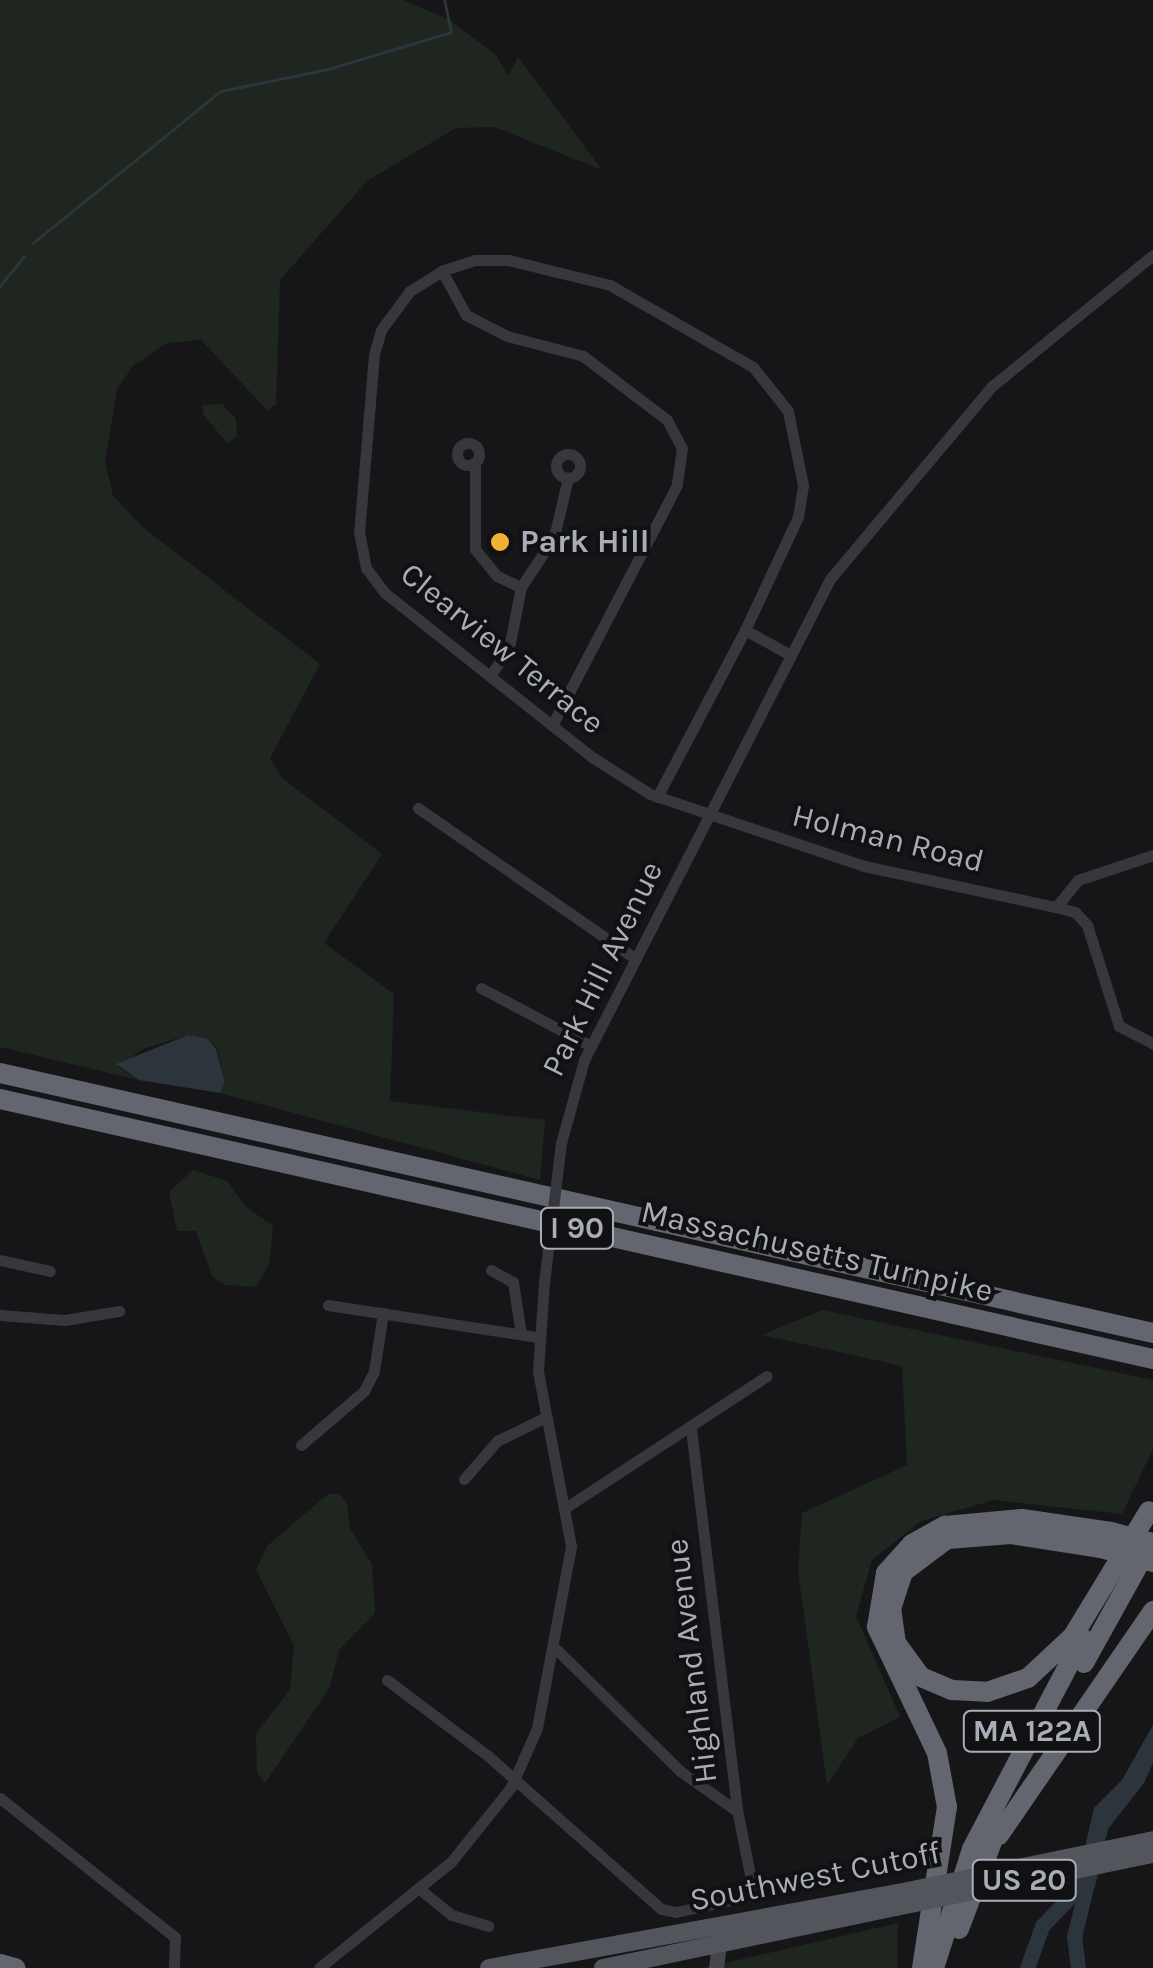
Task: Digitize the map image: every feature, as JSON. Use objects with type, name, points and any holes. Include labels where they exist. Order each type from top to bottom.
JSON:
[{"type":"highway","name":"Massachusetts Turnpike","points":[[0,1073],[1153,1333]]},
{"type":"highway","name":"Massachusetts Turnpike","points":[[0,1099],[1153,1359]]},
{"type":"highway","points":[[1151,1507],[1073,1636],[1028,1678],[988,1692],[952,1690],[921,1677],[896,1643],[891,1608],[903,1572],[948,1539],[1011,1534],[1106,1540],[1153,1540]]},
{"type":"highway","name":"MA 122A","points":[[934,1968],[972,1850],[1151,1507]]},
{"type":"highway","points":[[922,1968],[944,1845],[946,1792],[924,1721],[892,1667],[877,1627],[886,1573],[912,1544],[944,1526],[1022,1519],[1106,1540],[1153,1562]]},
{"type":"highway","name":"MA 122A","points":[[947,1968],[990,1844],[1153,1540]]},
{"type":"highway","points":[[990,1844],[1153,1611]]},
{"type":"highway","points":[[0,1964],[15,1968]]},
{"type":"main road","name":"Southwest Cutoff","points":[[604,1968],[1153,1840]]},
{"type":"main road","name":"Southwest Cutoff","points":[[488,1968],[1153,1854]]},
{"type":"main road","points":[[716,1968],[719,1944]]},
{"type":"street","name":"Park Hill Avenue","points":[[320,1968],[422,1891],[515,1780],[537,1728],[570,1555],[565,1508],[546,1417],[537,1337],[561,1143],[591,1046],[788,653],[842,561],[965,413],[1010,369],[1153,255]]},
{"type":"street","name":"Clearview Terrace","points":[[657,797],[798,517],[804,485],[794,426],[776,392],[753,367],[610,285],[508,260],[475,260],[442,270],[409,292],[378,342],[360,556],[385,592],[552,725],[657,797],[708,819]]},
{"type":"street","points":[[442,270],[466,316],[507,336],[583,356],[667,420],[682,448],[677,485],[552,725]]},
{"type":"street","points":[[475,462],[474,549],[497,576],[521,587]]},
{"type":"street","points":[[490,676],[509,648],[521,587],[554,537],[568,478]]},
{"type":"street","points":[[744,630],[788,653]]},
{"type":"street","points":[[418,808],[636,959]]},
{"type":"street","name":"Holman Road","points":[[708,819],[864,866],[1056,907]]},
{"type":"street","points":[[1153,855],[1078,880],[1056,907],[1086,925],[1119,1026],[1153,1043]]},
{"type":"street","points":[[481,988],[591,1046]]},
{"type":"street","points":[[0,1260],[50,1271]]},
{"type":"street","points":[[491,1270],[514,1282],[521,1334]]},
{"type":"street","points":[[328,1305],[537,1337]]},
{"type":"street","points":[[0,1314],[65,1320],[119,1311]]},
{"type":"street","points":[[301,1445],[364,1390],[374,1372],[383,1314]]},
{"type":"street","points":[[565,1508],[691,1431],[767,1376]]},
{"type":"street","points":[[464,1479],[497,1441],[546,1417]]},
{"type":"street","name":"Highland Avenue","points":[[515,1780],[661,1909],[676,1912],[736,1900],[752,1884],[738,1811],[691,1431]]},
{"type":"street","points":[[555,1648],[680,1770],[738,1811]]},
{"type":"street","points":[[386,1680],[515,1780]]},
{"type":"street","points":[[0,1798],[175,1937],[174,1968]]},
{"type":"street","points":[[422,1891],[452,1915],[488,1926]]},
{"type":"shaded area","points":[[0,0],[403,0],[448,19],[496,55],[508,76],[518,57],[602,170],[494,127],[456,128],[367,181],[280,280],[276,404],[267,410],[201,340],[167,343],[133,366],[117,389],[105,461],[113,496],[144,528],[320,664],[270,758],[282,778],[382,854],[324,943],[394,994],[390,1101],[545,1120],[540,1180],[220,1093],[225,1082],[217,1049],[207,1038],[188,1035],[143,1049],[118,1067],[139,1080],[0,1047]]},
{"type":"shaded area","points":[[222,404],[236,419],[237,436],[228,444],[203,414],[203,405]]},
{"type":"shaded area","points":[[188,1035],[207,1038],[216,1049],[225,1082],[220,1093],[139,1080],[116,1064]]},
{"type":"shaded area","points":[[193,1170],[227,1181],[245,1206],[273,1226],[269,1265],[256,1287],[225,1285],[212,1276],[196,1231],[177,1231],[169,1192]]},
{"type":"shaded area","points":[[822,1310],[1153,1380],[1153,1449],[1122,1514],[994,1500],[921,1521],[872,1560],[856,1616],[900,1717],[858,1738],[827,1785],[798,1570],[802,1513],[907,1465],[902,1366],[762,1335]]},
{"type":"shaded area","points":[[328,1494],[340,1494],[347,1504],[350,1529],[372,1564],[375,1613],[339,1650],[330,1687],[265,1783],[257,1773],[256,1733],[290,1690],[294,1646],[256,1570],[267,1546]]},
{"type":"shaded area","points":[[1153,1725],[1153,1763],[1144,1783],[1108,1829],[1095,1887],[1073,1899],[1066,1896],[1079,1873],[1094,1808],[1122,1780]]},
{"type":"shaded area","points":[[898,1923],[897,1968],[703,1968]]},
{"type":"waterway","points":[[33,243],[221,91],[328,69],[451,32],[444,0]]},
{"type":"waterway","points":[[0,286],[24,256]]},
{"type":"waterway","points":[[1078,1968],[1074,1937],[1088,1879]]},
{"type":"waterway","points":[[1027,1968],[1042,1926],[1081,1885]]},
{"type":"place","name":"Park Hill","points":[[500,542]]}]
